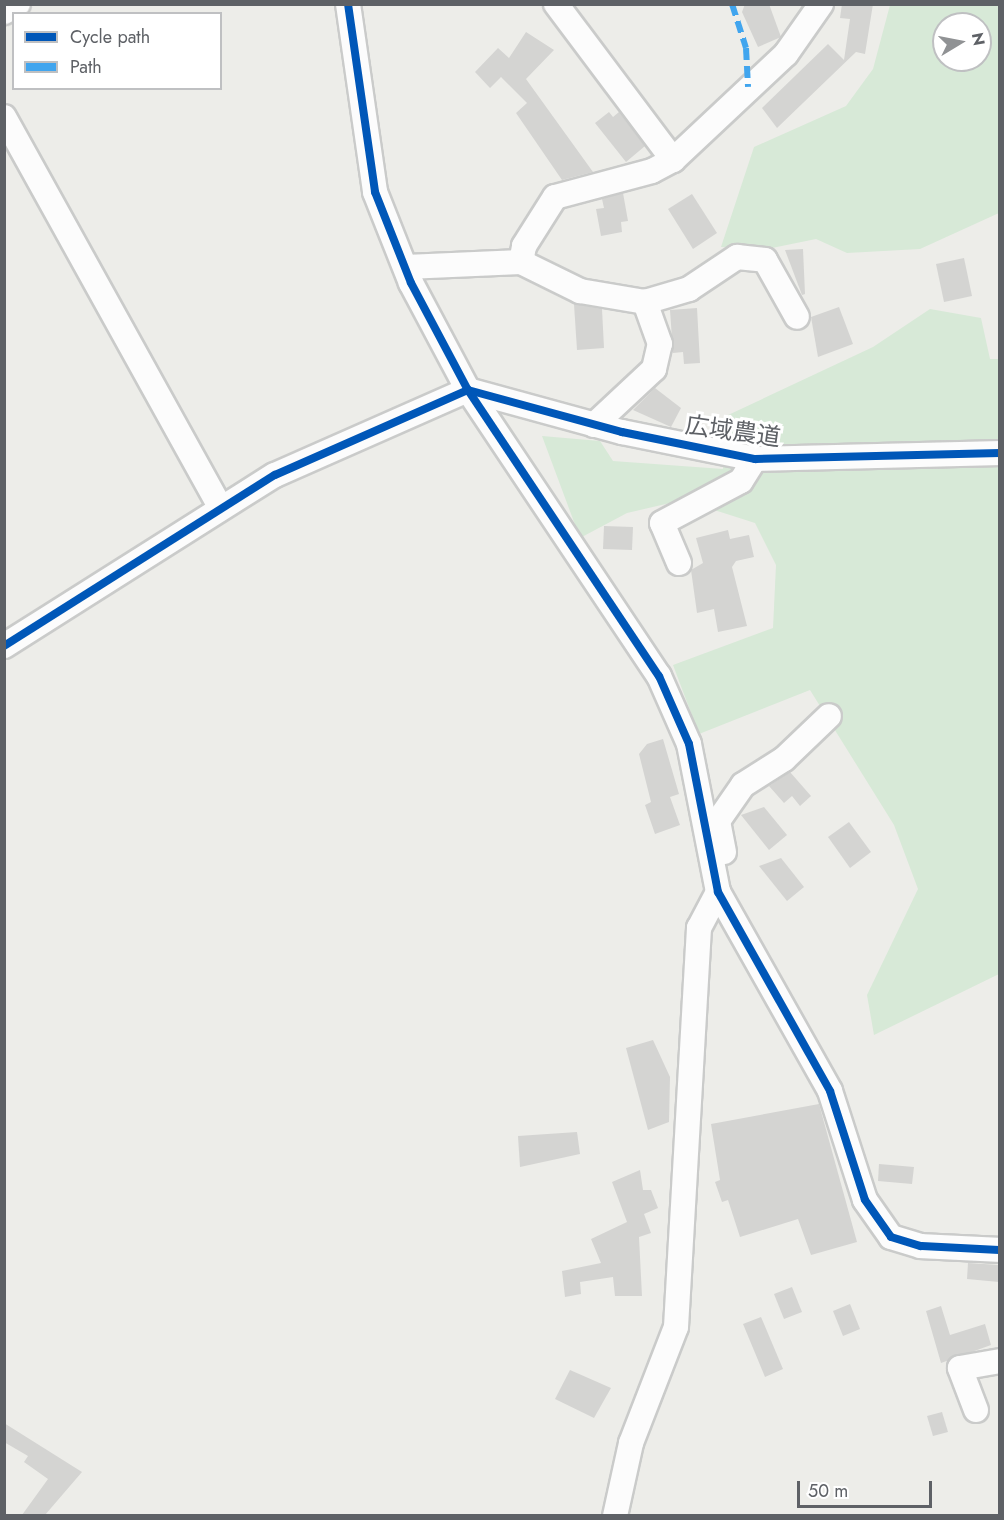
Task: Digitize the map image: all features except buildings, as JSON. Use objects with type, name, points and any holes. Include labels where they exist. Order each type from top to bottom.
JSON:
[{"type":"street","points":[[4,12],[18,4]]},
{"type":"street","points":[[348,4],[375,192],[406,267],[468,390],[659,676],[689,744],[718,892],[830,1091],[865,1200],[891,1237],[921,1246],[999,1250]]},
{"type":"street","points":[[556,4],[673,160]]},
{"type":"street","points":[[521,262],[524,246],[555,197],[652,171],[673,160],[786,54],[821,4]]},
{"type":"street","points":[[4,117],[221,508]]},
{"type":"street","points":[[406,267],[521,262],[580,291],[645,302],[689,289],[737,257],[765,260],[797,317]]},
{"type":"street","points":[[594,425],[654,369],[660,344],[645,302]]},
{"type":"street","points":[[4,646],[275,475],[468,390]]},
{"type":"street","name":"広域農道","points":[[468,390],[594,425],[755,459],[999,453]]},
{"type":"street","points":[[679,563],[662,523],[741,481],[755,459]]},
{"type":"street","points":[[759,964],[758,942],[731,891],[718,821],[743,785],[784,759],[830,716]]},
{"type":"street","points":[[610,1514],[631,1443],[676,1327],[699,928],[718,892]]},
{"type":"street","points":[[976,1410],[960,1368],[999,1361]]},
{"type":"green space","points":[[890,5],[999,5],[999,213],[920,249],[847,253],[816,239],[767,249],[721,247],[754,147],[846,106],[873,69]]},
{"type":"green space","points":[[930,309],[981,318],[990,359],[1000,359],[999,974],[874,1035],[867,995],[918,889],[894,825],[810,690],[699,734],[673,665],[773,628],[776,565],[755,523],[683,500],[627,513],[580,538],[542,436],[600,441],[613,461],[723,469],[726,416],[873,347]]},
{"type":"marked path","points":[[732,4],[746,48],[748,87]]},
{"type":"cycle path","points":[[348,4],[375,192],[411,283],[468,390],[659,676],[689,744],[718,892],[830,1091],[865,1200],[891,1237],[921,1246],[1000,1250]]},
{"type":"cycle path","points":[[4,646],[275,475],[468,390],[622,432],[755,459],[1000,453]]}]
